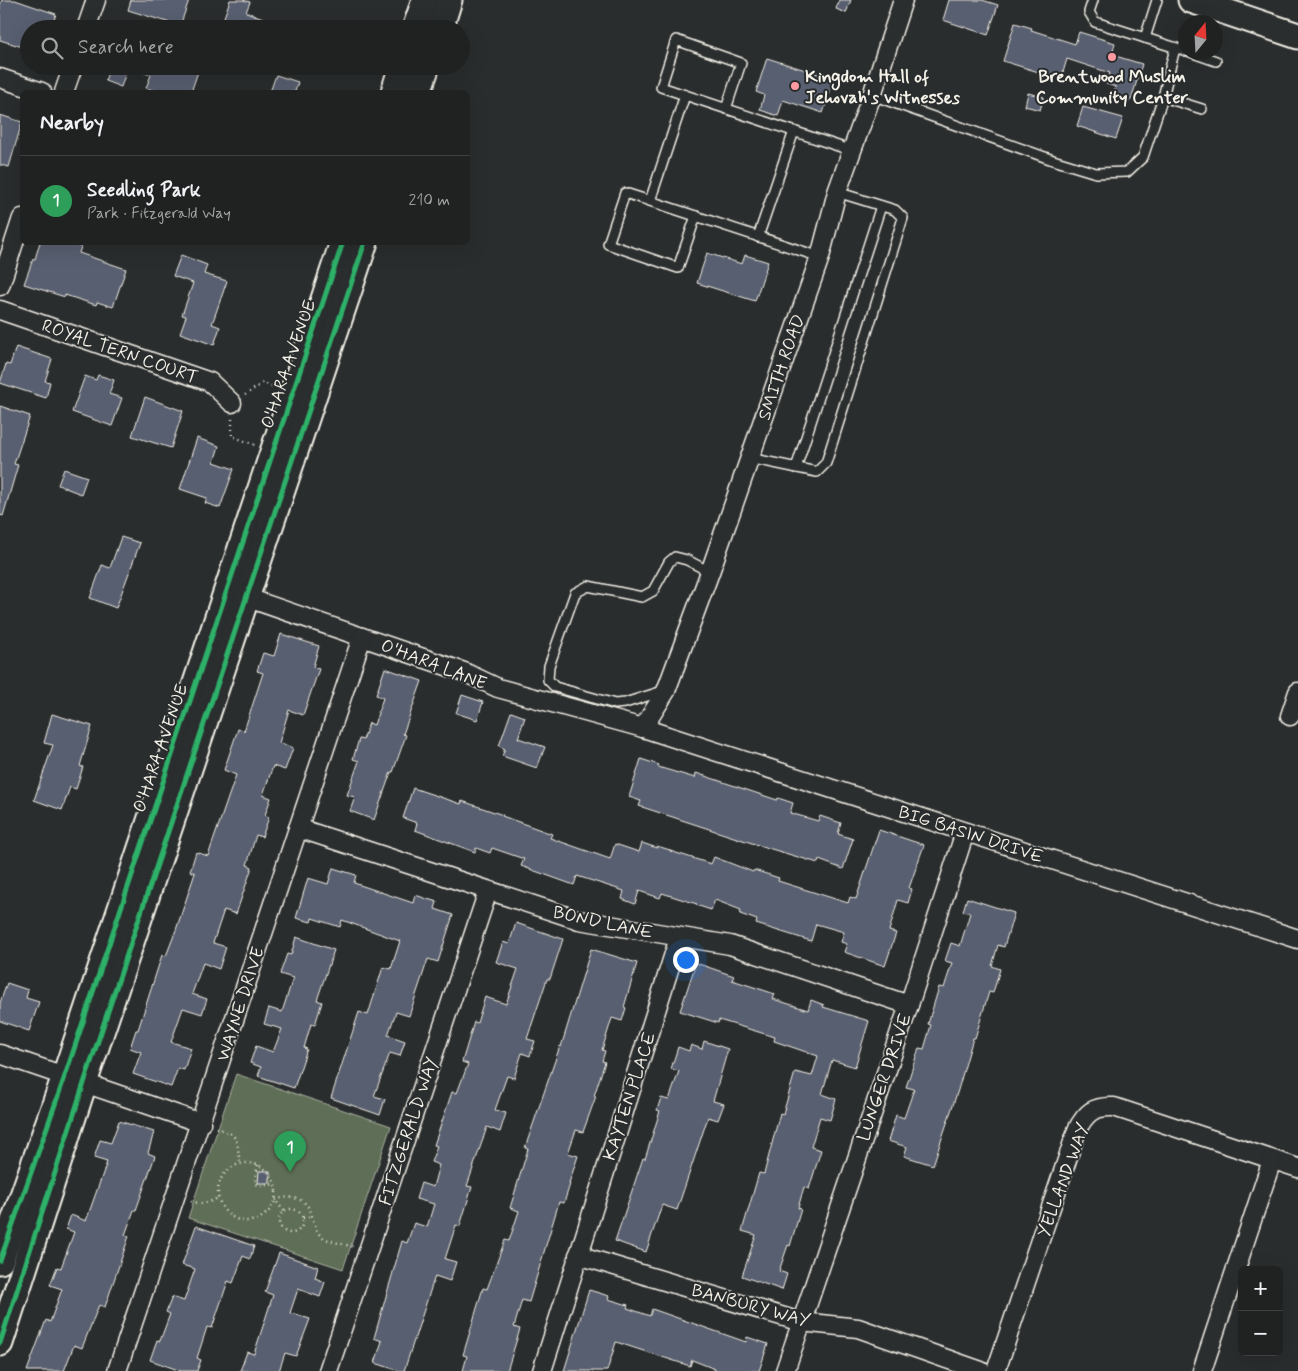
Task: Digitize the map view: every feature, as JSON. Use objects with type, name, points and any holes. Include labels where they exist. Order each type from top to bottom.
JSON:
[{"type":"street","points":[[89,20],[96,0]]},
{"type":"street","points":[[418,20],[425,0]]},
{"type":"street","points":[[443,20],[449,0]]},
{"type":"street","name":"SMITH ROAD","points":[[643,728],[666,691],[710,572],[820,257],[837,192],[872,95],[902,0]]},
{"type":"street","points":[[1191,0],[1298,36]]},
{"type":"street","points":[[65,90],[71,75]]},
{"type":"street","points":[[395,90],[399,75]]},
{"type":"street","points":[[419,90],[424,75]]},
{"type":"street","points":[[0,78],[36,90]]},
{"type":"street","points":[[0,286],[20,224]]},
{"type":"street","name":"O'HARA AVENUE","points":[[238,594],[273,451],[342,245]]},
{"type":"street","name":"O'HARA AVENUE","points":[[0,1343],[74,1080],[238,594],[364,245]]},
{"type":"street","name":"ROYAL TERN COURT","points":[[0,310],[210,382],[232,403]]},
{"type":"street","name":"O'HARA LANE","points":[[238,594],[464,672],[498,688],[643,728]]},
{"type":"street","name":"WAYNE DRIVE","points":[[117,1371],[362,637]]},
{"type":"street","points":[[1290,716],[1298,692]]},
{"type":"street","name":"BIG BASIN DRIVE","points":[[643,728],[1298,939]]},
{"type":"street","name":"BOND LANE","points":[[298,828],[579,920],[730,945],[909,1005]]},
{"type":"street","name":"LUNGER DRIVE","points":[[785,1371],[909,1005],[965,832]]},
{"type":"street","name":"FITZGERALD WAY","points":[[328,1371],[488,891]]},
{"type":"street","name":"KAYTEN PLACE","points":[[542,1371],[679,938]]},
{"type":"street","points":[[0,1054],[200,1123]]},
{"type":"street","name":"O'HARA AVENUE","points":[[0,1262],[74,1080]]},
{"type":"street","name":"YELLAND WAY","points":[[996,1371],[1078,1130],[1083,1118],[1092,1110],[1102,1106],[1114,1108],[1298,1168]]},
{"type":"street","points":[[1202,1371],[1272,1160]]},
{"type":"street","name":"BANBURY WAY","points":[[578,1255],[801,1322],[858,1328],[982,1371]]},
{"type":"lane","points":[[1093,0],[1089,12],[1095,22],[1178,49]]},
{"type":"lane","points":[[1145,38],[1157,0]]},
{"type":"lane","points":[[726,109],[741,63],[676,40],[661,87],[726,109],[794,131],[853,151]]},
{"type":"lane","points":[[872,95],[1053,160],[1096,173],[1127,172],[1143,157],[1163,97],[1175,48]]},
{"type":"lane","points":[[650,201],[685,95]]},
{"type":"lane","points":[[1163,97],[1202,109]]},
{"type":"lane","points":[[758,237],[794,131]]},
{"type":"lane","points":[[749,458],[817,472],[826,464],[903,218],[895,210],[837,192]]},
{"type":"lane","points":[[696,216],[678,268],[608,244],[625,194],[650,201],[696,216],[758,237],[820,257]]},
{"type":"lane","points":[[796,468],[881,206]]},
{"type":"lane","points":[[666,691],[625,703],[615,704],[556,687],[548,680],[549,666],[575,593],[588,586],[642,597],[653,591],[669,562],[675,557],[687,560],[710,572]]},
{"type":"path","points":[[273,451],[232,436],[232,403],[263,383],[292,393]]},
{"type":"path","points":[[200,1123],[232,1134],[237,1140],[240,1163]]},
{"type":"path","points":[[240,1163],[258,1165],[268,1172],[274,1184],[275,1200],[267,1213],[253,1220],[246,1221],[231,1217],[225,1212],[218,1198],[218,1183],[222,1176],[233,1166],[240,1163]]},
{"type":"path","points":[[258,1165],[255,1178],[256,1184],[262,1186],[274,1184]]},
{"type":"path","points":[[176,1196],[201,1204],[218,1198]]},
{"type":"path","points":[[275,1200],[283,1197],[298,1198],[305,1202],[320,1235],[368,1252]]},
{"type":"path","points":[[275,1200],[284,1211]]},
{"type":"path","points":[[294,1209],[300,1212],[303,1218],[299,1229],[294,1232],[288,1232],[282,1229],[279,1217],[284,1211],[294,1209]]},
{"type":"path","points":[[303,1218],[312,1216]]},
{"type":"green space","points":[[236,1074],[391,1126],[343,1269],[188,1218]]},
{"type":"building","points":[[2,0],[15,0],[56,14],[54,20],[20,20],[20,46],[0,40],[0,5]]},
{"type":"building","points":[[131,0],[189,0],[182,20],[160,20],[128,10]]},
{"type":"building","points":[[230,0],[243,0],[250,2],[246,12],[269,20],[223,20]]},
{"type":"building","points":[[839,0],[851,0],[846,13],[836,9]]},
{"type":"building","points":[[949,0],[982,0],[998,5],[988,35],[943,20]]},
{"type":"building","points":[[1015,23],[1075,44],[1079,32],[1115,43],[1112,55],[1142,64],[1131,100],[1113,96],[1116,87],[1106,84],[1110,73],[1067,59],[1061,79],[1003,61]]},
{"type":"building","name":"Kingdom Hall of Jehovah's Witnesses","points":[[767,58],[834,79],[823,113],[783,100],[778,116],[760,110],[764,95],[756,92]]},
{"type":"building","points":[[107,75],[125,75],[121,87],[105,81]]},
{"type":"building","points":[[151,75],[197,75],[192,90],[152,90],[146,88]]},
{"type":"building","points":[[276,75],[298,82],[296,90],[271,90]]},
{"type":"building","points":[[1028,93],[1044,97],[1040,110],[1025,106]]},
{"type":"building","points":[[1083,107],[1123,118],[1116,139],[1077,126]]},
{"type":"building","points":[[0,115],[20,121],[20,129],[9,167],[0,165]]},
{"type":"building","points":[[39,245],[76,245],[81,247],[79,253],[126,269],[113,307],[97,302],[96,305],[65,295],[65,297],[24,284],[33,259],[35,259]]},
{"type":"building","points":[[707,253],[742,264],[745,255],[768,262],[755,301],[697,283]]},
{"type":"building","points":[[181,255],[207,265],[204,274],[227,281],[212,324],[220,327],[214,345],[180,333],[186,316],[182,315],[193,283],[173,276]]},
{"type":"building","points":[[16,347],[52,359],[45,381],[50,382],[46,398],[0,383],[6,364],[10,365]]},
{"type":"building","points":[[98,375],[114,380],[109,394],[122,398],[112,426],[72,412],[85,376],[96,380]]},
{"type":"building","points":[[145,397],[183,411],[171,448],[132,436]]},
{"type":"building","points":[[0,406],[30,416],[14,464],[18,465],[3,516],[0,515]]},
{"type":"building","points":[[197,438],[219,446],[214,462],[234,469],[220,508],[205,503],[207,498],[180,489]]},
{"type":"building","points":[[64,469],[87,477],[81,494],[58,485]]},
{"type":"building","points":[[121,537],[140,543],[116,608],[90,598],[102,565],[110,568]]},
{"type":"building","points":[[281,634],[319,646],[313,667],[319,669],[303,715],[289,710],[279,743],[293,748],[285,770],[273,766],[263,795],[271,798],[265,815],[269,817],[262,837],[256,835],[247,865],[252,867],[236,914],[224,910],[213,943],[226,947],[219,969],[203,963],[192,994],[207,999],[202,1014],[183,1008],[171,1042],[191,1048],[184,1070],[178,1068],[171,1087],[133,1074],[141,1052],[130,1048],[136,1030],[138,1030],[162,955],[166,956],[176,930],[195,873],[190,871],[196,852],[208,856],[236,775],[224,770],[238,729],[244,731],[263,673],[257,671],[263,653],[274,656]]},
{"type":"building","points":[[385,668],[422,681],[403,734],[406,735],[374,820],[350,811],[355,797],[347,795],[359,761],[353,759],[359,739],[363,740],[369,723],[374,725],[383,698],[376,695]]},
{"type":"building","points":[[462,695],[483,702],[477,720],[456,713]]},
{"type":"building","points":[[511,712],[525,717],[518,738],[545,747],[537,768],[502,756],[505,749],[499,746]]},
{"type":"building","points":[[52,714],[92,726],[80,766],[83,767],[76,789],[70,787],[62,810],[34,800],[53,745],[44,743]]},
{"type":"building","points":[[641,759],[659,765],[658,767],[695,778],[696,773],[777,800],[778,798],[793,803],[790,813],[818,821],[820,816],[841,823],[838,834],[853,839],[843,869],[819,860],[818,863],[758,845],[639,806],[641,801],[629,797]]},
{"type":"building","points":[[413,788],[461,804],[462,801],[503,815],[552,834],[550,838],[610,859],[615,844],[639,852],[642,843],[711,864],[714,857],[753,872],[754,870],[779,878],[778,881],[848,903],[850,897],[856,899],[879,830],[924,845],[909,888],[912,889],[908,903],[898,900],[889,931],[896,933],[885,966],[844,952],[847,944],[841,942],[844,932],[816,924],[811,941],[756,924],[757,920],[740,914],[741,910],[715,900],[711,910],[662,893],[660,898],[639,891],[635,904],[622,899],[624,891],[577,876],[574,885],[521,866],[524,859],[492,848],[490,853],[476,848],[475,852],[415,830],[417,823],[403,818]]},
{"type":"building","points":[[333,868],[356,875],[354,883],[413,903],[415,895],[437,902],[435,909],[453,915],[438,962],[428,959],[409,1016],[396,1012],[388,1035],[405,1041],[400,1056],[390,1053],[374,1096],[385,1099],[380,1115],[331,1098],[359,1012],[368,1015],[383,967],[391,969],[400,941],[342,920],[340,927],[312,918],[311,922],[296,918],[308,878],[328,884]]},
{"type":"building","points":[[967,898],[1014,913],[1004,947],[998,945],[992,966],[1000,969],[993,993],[989,992],[933,1165],[904,1156],[907,1147],[888,1141],[896,1115],[904,1118],[914,1089],[906,1087],[919,1048],[924,1049],[931,1025],[928,1024],[939,987],[944,988],[952,963],[945,961],[951,943],[960,946],[970,913],[963,911]]},
{"type":"building","points":[[516,923],[563,939],[550,979],[547,979],[527,1039],[535,1041],[530,1056],[522,1053],[514,1078],[507,1076],[495,1110],[506,1113],[500,1132],[487,1127],[467,1186],[472,1187],[460,1226],[456,1225],[445,1259],[456,1262],[450,1281],[435,1276],[404,1371],[400,1371],[375,1363],[382,1341],[374,1338],[402,1241],[407,1243],[414,1223],[427,1227],[434,1204],[416,1199],[421,1183],[433,1187],[439,1165],[431,1162],[437,1146],[434,1145],[452,1092],[457,1093],[468,1064],[462,1062],[474,1022],[477,1023],[485,997],[506,1004],[518,969],[496,962],[503,942],[509,944]]},
{"type":"building","points":[[296,937],[334,950],[317,1000],[322,1002],[315,1025],[311,1024],[304,1048],[307,1049],[294,1088],[258,1076],[261,1067],[250,1063],[256,1046],[273,1052],[282,1029],[264,1024],[269,1008],[282,1012],[293,978],[280,974],[287,954],[291,955]]},
{"type":"building","points":[[591,949],[637,963],[624,1007],[626,1008],[622,1021],[612,1018],[602,1050],[605,1051],[602,1061],[605,1062],[594,1096],[596,1096],[583,1132],[576,1130],[568,1153],[578,1156],[570,1184],[564,1203],[559,1202],[529,1302],[522,1300],[514,1327],[520,1329],[507,1371],[463,1371],[467,1356],[463,1355],[483,1288],[487,1289],[505,1240],[509,1241],[519,1211],[510,1208],[528,1149],[525,1148],[561,1047]]},
{"type":"building","points":[[696,963],[734,976],[732,980],[775,994],[773,999],[808,1010],[811,1000],[824,1005],[823,1007],[869,1021],[855,1067],[832,1060],[822,1094],[836,1099],[830,1120],[820,1117],[811,1147],[821,1150],[809,1189],[804,1187],[798,1208],[801,1209],[790,1246],[788,1245],[779,1271],[787,1274],[782,1290],[742,1276],[756,1235],[742,1231],[759,1173],[764,1174],[780,1113],[783,1114],[795,1072],[812,1076],[818,1056],[774,1041],[775,1037],[719,1020],[718,1023],[680,1011]]},
{"type":"building","points":[[7,983],[28,990],[26,998],[39,1002],[29,1031],[0,1021],[0,1003]]},
{"type":"building","points":[[704,1041],[728,1049],[713,1101],[724,1104],[718,1120],[708,1117],[677,1210],[662,1205],[646,1252],[615,1241],[643,1158],[645,1159],[660,1111],[657,1110],[661,1098],[669,1100],[679,1071],[671,1069],[678,1047],[689,1051],[691,1045],[702,1049]]},
{"type":"building","points":[[119,1121],[154,1132],[148,1153],[155,1156],[125,1235],[129,1236],[105,1307],[99,1305],[82,1348],[74,1345],[64,1371],[27,1371],[46,1320],[50,1322],[62,1289],[50,1285],[57,1267],[61,1268],[74,1232],[66,1229],[71,1215],[86,1221],[107,1162],[94,1158],[100,1140],[111,1143]]},
{"type":"building","points":[[259,1171],[270,1171],[270,1183],[258,1183]]},
{"type":"building","points":[[196,1226],[254,1246],[250,1259],[243,1256],[233,1283],[228,1281],[212,1328],[207,1327],[197,1358],[201,1360],[197,1371],[181,1371],[150,1360],[157,1340],[160,1341],[170,1314],[166,1312],[172,1297],[184,1301],[195,1269],[182,1265]]},
{"type":"building","points":[[279,1253],[318,1267],[315,1278],[325,1282],[320,1297],[298,1289],[290,1313],[310,1319],[296,1356],[285,1353],[279,1371],[240,1371],[247,1352],[254,1354],[273,1295],[265,1292]]},
{"type":"building","points":[[589,1290],[609,1296],[608,1299],[628,1305],[627,1308],[650,1316],[652,1309],[746,1342],[747,1337],[768,1344],[759,1371],[714,1371],[715,1369],[692,1360],[690,1366],[616,1342],[607,1371],[564,1371]]},
{"type":"cycle path","points":[[0,1261],[65,1076],[342,245]]},
{"type":"cycle path","points":[[0,1343],[84,1083],[364,245]]},
{"type":"place","name":"Brentwood Muslim Community Center","points":[[1112,57]]},
{"type":"place","name":"Kingdom Hall of Jehovah's Witnesses","points":[[795,86]]},
{"type":"place","name":"Seedling Park","points":[[290,1172]]}]
